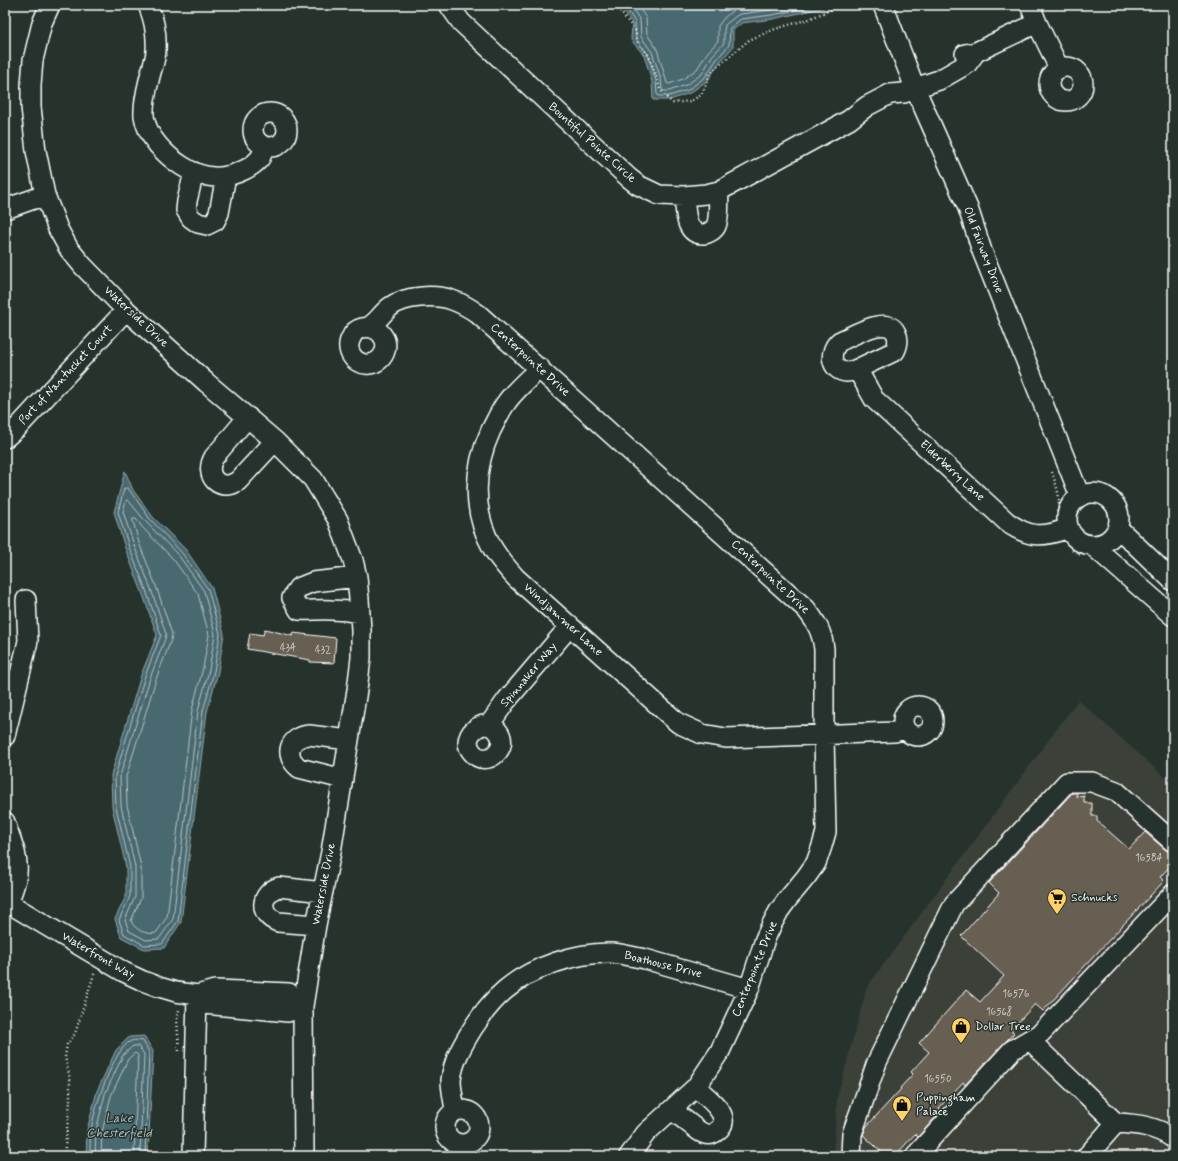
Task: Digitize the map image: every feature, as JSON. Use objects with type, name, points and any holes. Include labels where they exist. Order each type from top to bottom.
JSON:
[{"type":"street","name":"Waterside Drive","points":[[50,5],[42,23],[33,60],[31,107],[36,151],[45,195],[58,229],[69,249],[83,266],[126,310],[207,383],[275,441],[313,479],[338,520],[353,560],[357,577],[361,630],[361,658],[331,852],[316,925],[303,1006],[304,1156]]},
{"type":"street","points":[[148,5],[154,23],[156,50],[144,102],[144,115],[152,137],[163,151],[175,161],[202,176],[226,176],[242,171],[253,164],[260,158],[264,147]]},
{"type":"street","name":"Bountiful Pointe Circle","points":[[449,5],[461,22],[629,178],[638,185],[659,195],[684,196],[719,191],[850,120],[867,106],[890,94],[910,90]]},
{"type":"street","name":"Old Fairway Drive","points":[[883,5],[910,90],[968,208],[982,252],[1080,496]]},
{"type":"street","points":[[1030,5],[1059,68]]},
{"type":"street","points":[[910,90],[934,68],[964,54],[976,52],[1037,23]]},
{"type":"street","points":[[194,172],[186,210],[191,218],[198,223],[207,225],[215,221],[219,213],[226,176]]},
{"type":"street","points":[[684,196],[689,226],[696,233],[703,234],[709,233],[713,230],[718,220],[719,191]]},
{"type":"street","points":[[5,209],[45,195]]},
{"type":"street","name":"Centerpointe Drive","points":[[369,327],[391,306],[406,299],[436,297],[450,299],[466,306],[478,314],[540,368],[806,609],[816,622],[822,636],[824,650],[826,832],[816,863],[779,911],[772,924],[765,939],[749,989],[720,1051],[696,1087],[646,1134],[629,1156]]},
{"type":"street","name":"Port of Nantucket Court","points":[[5,438],[18,427],[126,310]]},
{"type":"street","name":"Windjammer Lane","points":[[540,368],[518,389],[497,417],[488,437],[478,476],[478,506],[483,528],[501,561],[516,578],[678,723],[702,734],[726,738],[895,732],[905,728]]},
{"type":"street","name":"Elderberry Lane","points":[[857,370],[874,399],[1006,522],[1025,533],[1034,534],[1058,532],[1068,528]]},
{"type":"street","points":[[248,417],[211,463],[211,474],[216,482],[227,486],[238,481],[275,441]]},
{"type":"street","points":[[1093,546],[1106,542],[1113,536],[1118,528],[1120,519],[1118,508],[1112,500],[1105,495],[1096,492],[1086,493],[1080,496],[1068,509],[1066,519],[1070,532],[1076,539],[1084,544],[1093,546],[1173,616]]},
{"type":"street","points":[[1118,528],[1173,581]]},
{"type":"street","points":[[357,577],[313,582],[298,588],[292,598],[299,610],[344,610],[360,613]]},
{"type":"street","points":[[5,736],[28,641],[26,600]]},
{"type":"street","name":"Spinnaker Way","points":[[489,725],[506,701],[570,626]]},
{"type":"street","points":[[343,779],[299,768],[294,764],[289,753],[293,742],[303,735],[349,740]]},
{"type":"street","points":[[851,1156],[852,1134],[877,1062],[954,904],[1067,782],[1092,782],[1116,791],[1173,842]]},
{"type":"street","points":[[5,822],[17,860],[16,883],[7,902]]},
{"type":"street","points":[[316,925],[278,922],[273,920],[265,911],[265,898],[268,892],[273,888],[279,887],[323,892]]},
{"type":"street","points":[[915,1156],[1012,1050],[1041,1033],[1173,894]]},
{"type":"street","name":"Waterfront Way","points":[[7,902],[124,972],[159,987],[176,992],[197,995],[215,990],[288,993],[303,1006]]},
{"type":"street","name":"Boathouse Drive","points":[[455,1110],[451,1081],[456,1057],[466,1038],[490,1005],[505,990],[537,970],[576,957],[595,954],[612,954],[635,957],[749,989]]},
{"type":"street","points":[[193,1156],[197,995]]},
{"type":"street","points":[[1030,1040],[1116,1123],[1138,1124],[1171,1131]]},
{"type":"street","points":[[672,1110],[704,1134],[714,1133],[719,1129],[723,1120],[719,1108],[696,1087]]},
{"type":"street","points":[[1086,1156],[1116,1123]]},
{"type":"path","points":[[615,5],[635,30],[638,43],[649,56],[660,89],[673,103],[690,101],[701,95],[710,73],[749,40],[775,29],[809,19],[841,5]]},
{"type":"path","points":[[64,1156],[70,1102],[70,1079],[65,1057],[67,1044],[75,1034],[95,971]]},
{"type":"shaded area","points":[[1078,700],[1173,784],[1173,1156],[833,1156],[837,1098],[867,987]]},
{"type":"water","points":[[619,5],[835,5],[773,19],[742,23],[733,30],[733,47],[720,62],[708,80],[690,93],[670,100],[653,100],[652,82],[644,55],[631,40],[632,23]]},
{"type":"water","points":[[125,471],[133,490],[153,517],[186,550],[212,588],[224,634],[218,672],[207,712],[181,922],[164,948],[144,949],[121,937],[115,919],[126,896],[126,867],[112,807],[111,775],[141,675],[157,635],[125,548],[114,512]]},
{"type":"water","name":"Lake Chesterfield","points":[[144,1036],[153,1051],[148,1156],[86,1156],[87,1130],[97,1091],[116,1050],[129,1037]]},
{"type":"building","points":[[265,629],[293,636],[293,633],[336,638],[334,663],[310,662],[310,660],[247,649],[250,633],[263,635]]},
{"type":"building","name":"Schnucks","points":[[1072,793],[1077,793],[1077,797],[1084,796],[1084,803],[1092,803],[1092,816],[1097,816],[1097,821],[1129,849],[1145,832],[1166,850],[1173,853],[1173,863],[1160,877],[1164,881],[1043,1011],[1035,1004],[1011,1030],[1014,1033],[965,1085],[963,1082],[939,1108],[942,1110],[918,1137],[915,1134],[895,1156],[886,1156],[863,1135],[866,1127],[901,1089],[900,1088],[913,1074],[911,1072],[929,1052],[919,1043],[966,990],[980,1002],[1004,976],[961,936],[999,893],[989,883]]},
{"type":"place","name":"Schnucks","points":[[1057,915]]},
{"type":"place","name":"Dollar Tree","points":[[961,1044]]},
{"type":"place","name":"Puppingham Palace","points":[[902,1122]]}]
